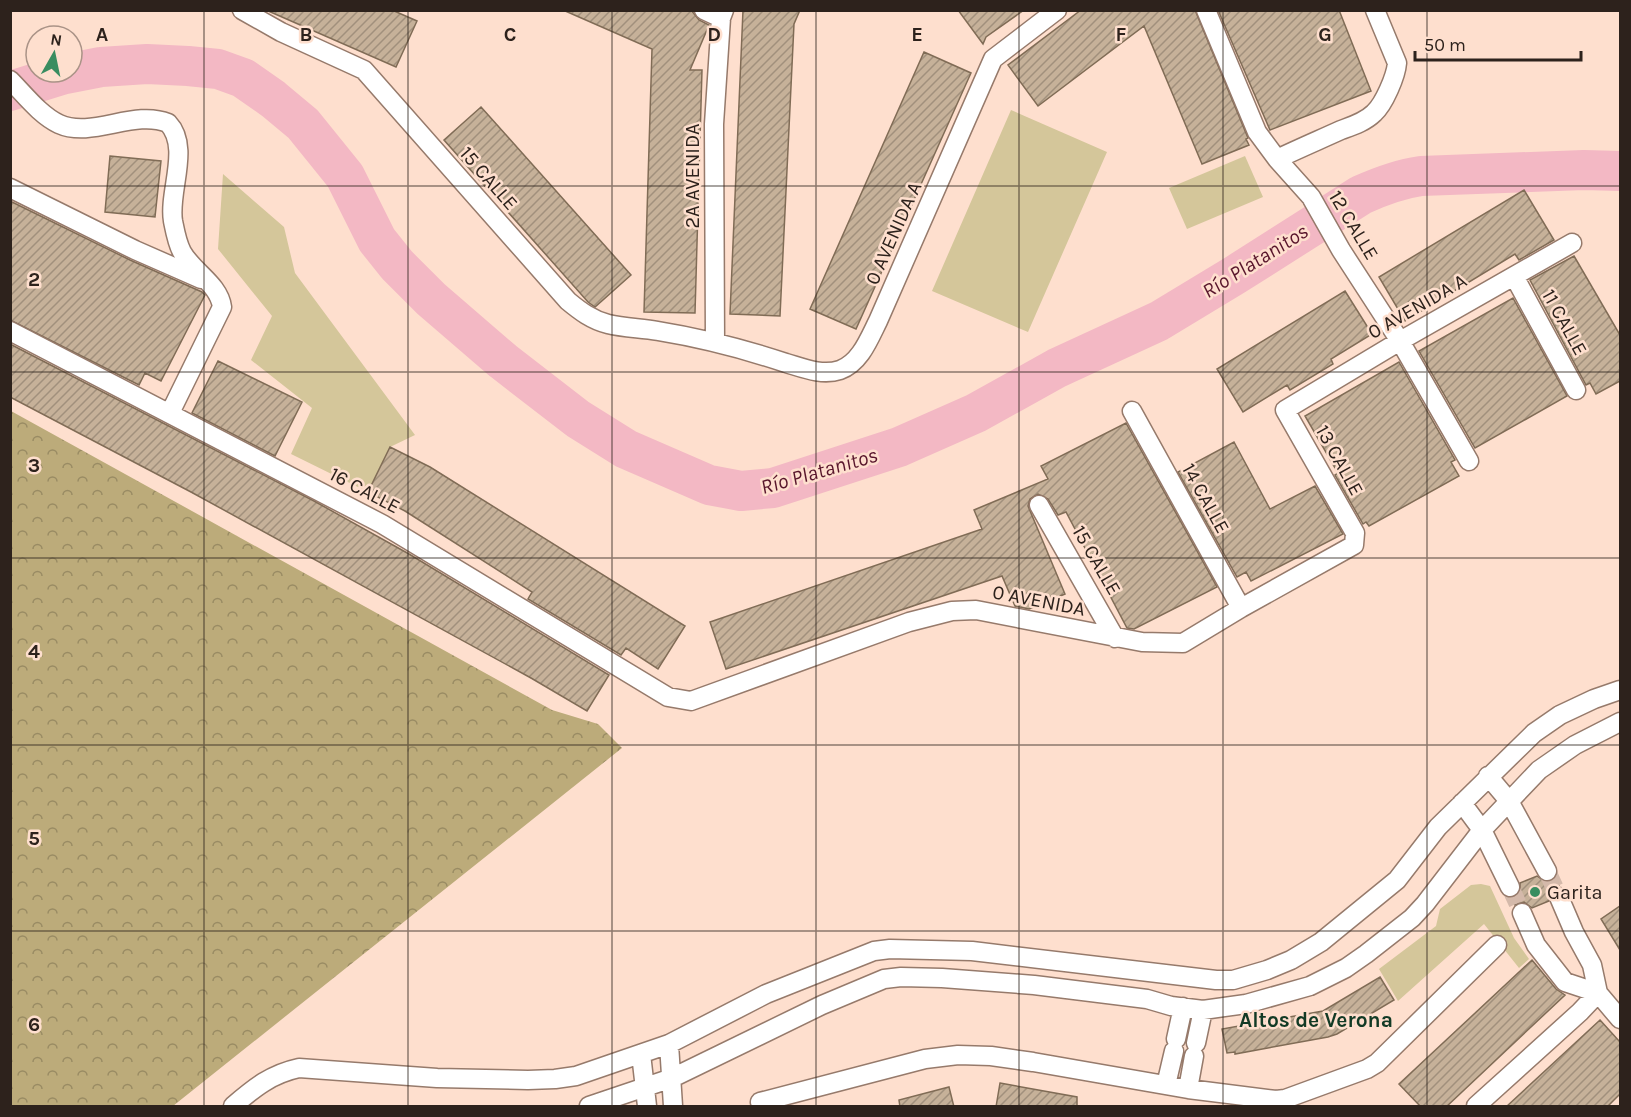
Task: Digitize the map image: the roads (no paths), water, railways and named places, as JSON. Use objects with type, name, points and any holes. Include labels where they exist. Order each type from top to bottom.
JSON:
[{"type":"street","name":"15 CALLE","points":[[242,10],[281,32],[364,70],[504,230],[568,301],[580,311],[607,324],[715,342]]},
{"type":"street","points":[[704,10],[723,14]]},
{"type":"street","name":"0 AVENIDA A","points":[[715,342],[807,369],[825,372],[838,371],[856,359],[878,321],[993,59],[1057,10]]},
{"type":"street","name":"12 CALLE","points":[[1206,10],[1257,132],[1277,159],[1311,197],[1341,250],[1400,341],[1469,461]]},
{"type":"street","points":[[1277,159],[1361,122],[1374,113],[1386,95],[1396,71],[1394,55],[1375,10]]},
{"type":"street","name":"2A AVENIDA","points":[[715,342],[714,124],[723,14]]},
{"type":"street","points":[[10,80],[39,110],[60,125],[80,128],[145,118],[168,123],[175,132],[178,144],[173,217],[175,231],[181,251],[221,300],[221,312],[170,413]]},
{"type":"street","points":[[10,188],[208,282]]},
{"type":"street","name":"0 AVENIDA A","points":[[1285,410],[1400,341],[1572,243]]},
{"type":"street","name":"11 CALLE","points":[[1514,276],[1576,390]]},
{"type":"street","name":"16 CALLE","points":[[10,331],[382,524],[669,698],[691,701]]},
{"type":"street","name":"13 CALLE","points":[[1285,410],[1355,533]]},
{"type":"street","name":"14 CALLE","points":[[1132,411],[1241,608]]},
{"type":"street","name":"15 CALLE","points":[[1039,505],[1115,638]]},
{"type":"street","name":"0 AVENIDA","points":[[691,701],[909,622],[951,611],[976,610],[1115,638],[1161,644],[1184,643],[1241,608],[1354,545],[1355,533]]},
{"type":"street","points":[[233,1107],[270,1077],[299,1068],[437,1078],[555,1080],[576,1076],[669,1044],[766,994],[874,951],[972,951],[1216,980],[1233,980],[1283,964],[1321,942],[1397,880],[1438,828],[1488,776],[1534,734],[1560,715],[1620,690]]},
{"type":"street","points":[[589,1107],[672,1078],[822,1005],[884,979],[942,978],[1013,984],[1147,999],[1192,1008],[1246,1004],[1310,986],[1346,968],[1412,918],[1482,830],[1539,770],[1593,734],[1620,722]]},
{"type":"street","points":[[1488,776],[1509,801],[1547,871]]},
{"type":"street","points":[[1462,803],[1482,830],[1510,887]]},
{"type":"street","points":[[1559,897],[1592,965],[1598,993],[1620,1019]]},
{"type":"street","points":[[1522,913],[1536,945],[1566,982],[1598,993]]},
{"type":"street","points":[[760,1102],[925,1059],[958,1055],[992,1056],[1188,1089],[1276,1100],[1285,1099],[1367,1069],[1377,1063],[1497,945]]},
{"type":"street","points":[[1188,1089],[1195,1049],[1191,977]]},
{"type":"street","points":[[1476,1107],[1598,993]]},
{"type":"street","points":[[1166,1085],[1175,1045],[1192,1008]]},
{"type":"street","points":[[669,1044],[673,1107]]},
{"type":"street","points":[[641,1054],[647,1107]]},
{"type":"waterway","name":"Río Platanitos","points":[[10,91],[65,74],[101,67],[147,64],[218,69],[243,78],[303,124],[345,176],[377,240],[397,265],[431,299],[503,361],[578,419],[626,449],[709,485],[741,491],[773,488],[899,447],[976,413],[1057,368],[1159,321],[1361,195],[1383,186],[1421,176],[1584,170],[1620,171]]},
{"type":"tunnel","points":[[1547,871],[1559,897]]},
{"type":"tunnel","points":[[1510,887],[1522,913]]},
{"type":"place","name":"Garita","points":[[1535,892]]},
{"type":"district","name":"Altos de Verona","points":[[1316,1020]]}]
